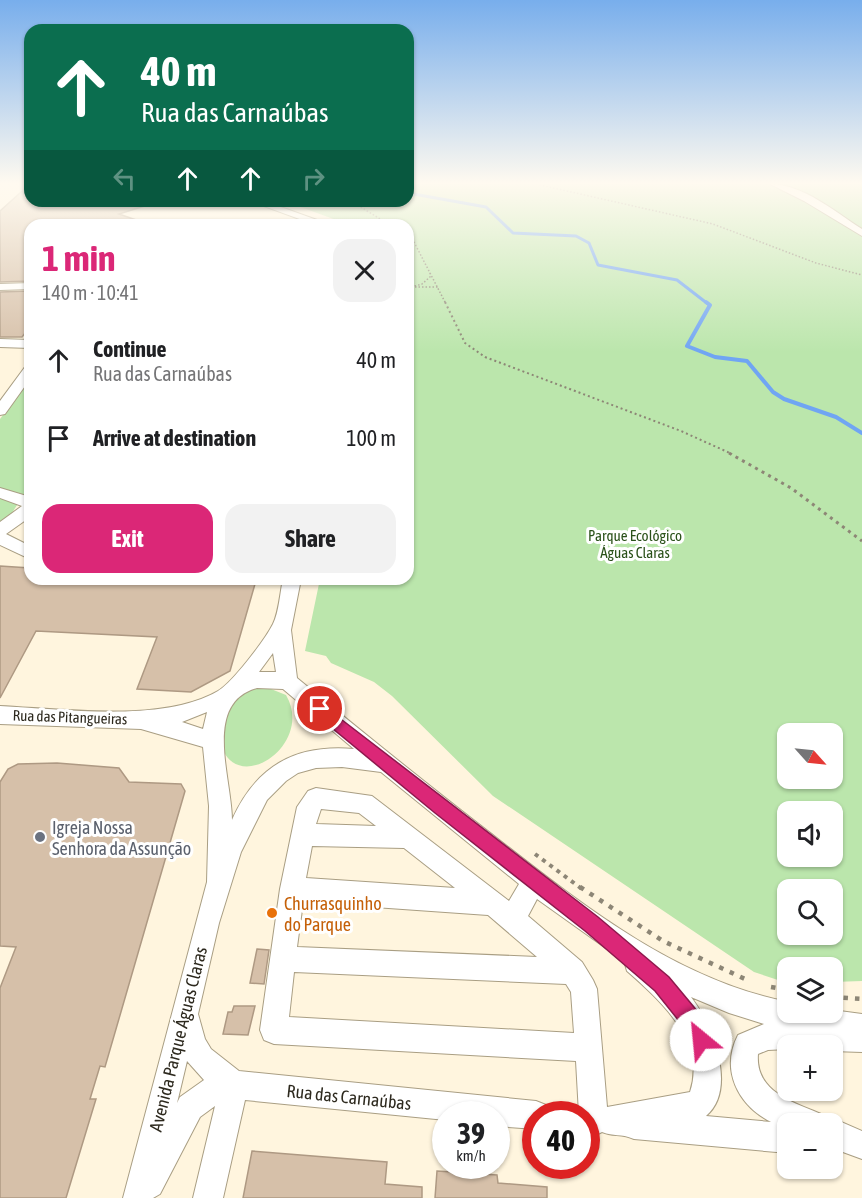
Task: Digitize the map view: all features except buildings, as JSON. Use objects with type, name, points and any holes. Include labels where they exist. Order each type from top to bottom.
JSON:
[{"type":"street","points":[[0,287],[24,286]]},
{"type":"street","points":[[0,344],[24,344]]},
{"type":"street","points":[[0,411],[24,378]]},
{"type":"street","points":[[0,493],[24,502]]},
{"type":"street","points":[[0,530],[24,513]]},
{"type":"street","points":[[0,538],[24,550]]},
{"type":"street","points":[[288,682],[281,655],[280,628],[291,585]]},
{"type":"street","points":[[225,697],[241,683],[280,628]]},
{"type":"street","points":[[241,683],[273,679],[288,682],[384,763],[534,882],[591,924],[662,984],[696,1025],[705,1055],[706,1095],[698,1106],[600,1121]]},
{"type":"street","name":"Avenida Parque Águas Claras","points":[[218,880],[220,798],[213,742],[214,718],[225,697]]},
{"type":"street","name":"Rua das Pitangueiras","points":[[141,720],[182,712],[225,697]]},
{"type":"street","name":"Rua das Pitangueiras","points":[[0,715],[141,720],[181,730],[213,742]]},
{"type":"street","name":"Avenida Parque Águas Claras","points":[[140,1198],[218,880],[255,801],[278,775],[311,758],[344,756],[384,763]]},
{"type":"street","points":[[587,1048],[274,1030],[292,889],[308,807],[316,798],[364,803],[493,903],[573,971],[584,990],[587,1048],[594,1101]]},
{"type":"street","points":[[303,835],[407,837]]},
{"type":"street","points":[[512,919],[534,882]]},
{"type":"street","points":[[292,889],[493,903]]},
{"type":"street","points":[[591,924],[680,978],[727,999],[775,1015],[862,1028]]},
{"type":"street","points":[[283,958],[573,971]]},
{"type":"street","points":[[185,1011],[190,1044],[202,1060],[234,1085],[208,1198]]},
{"type":"street","points":[[781,1113],[761,1101],[750,1087],[743,1059],[748,1044],[756,1038],[773,1035],[862,1038]]},
{"type":"street","name":"Rua das Carnaúbas","points":[[140,1198],[190,1107],[212,1090],[234,1085],[522,1114]]},
{"type":"street","points":[[600,1121],[777,1137]]},
{"type":"path","points":[[752,240],[816,263],[862,275]]},
{"type":"path","points":[[414,242],[439,287],[465,343],[485,357],[649,417],[745,460],[792,487],[862,541]]},
{"type":"path","points":[[414,287],[430,277],[430,271]]},
{"type":"path","points":[[414,287],[439,287]]},
{"type":"path","points":[[525,847],[582,889],[663,941],[753,983]]},
{"type":"path","points":[[765,985],[777,988]]},
{"type":"path","points":[[843,998],[862,999]]},
{"type":"green space","name":"Parque Ecológico Águas Claras","points":[[414,240],[862,240],[862,981],[843,982],[843,957],[777,957],[777,980],[754,972],[493,796],[392,696],[374,682],[331,663],[326,656],[305,651],[319,585],[414,585]]},
{"type":"green space","points":[[24,387],[24,494],[10,516],[0,523],[0,419]]},
{"type":"green space","points":[[251,687],[266,687],[286,695],[292,712],[291,729],[284,743],[274,755],[261,763],[248,766],[235,764],[225,754],[222,741],[222,716],[240,694]]},
{"type":"waterway","points":[[583,240],[589,243],[598,265],[677,280],[708,304]]},
{"type":"waterway","points":[[706,302],[710,305],[687,346],[715,357],[747,361],[773,392],[784,399],[836,417],[862,433]]},
{"type":"place","name":"Igreja Nossa Senhora da Assunção","points":[[40,837]]},
{"type":"place","name":"Churrasquinho do Parque","points":[[272,913]]},
{"type":"route","points":[[320,709],[384,763],[534,882],[591,924],[662,984],[696,1025],[701,1040]]}]
